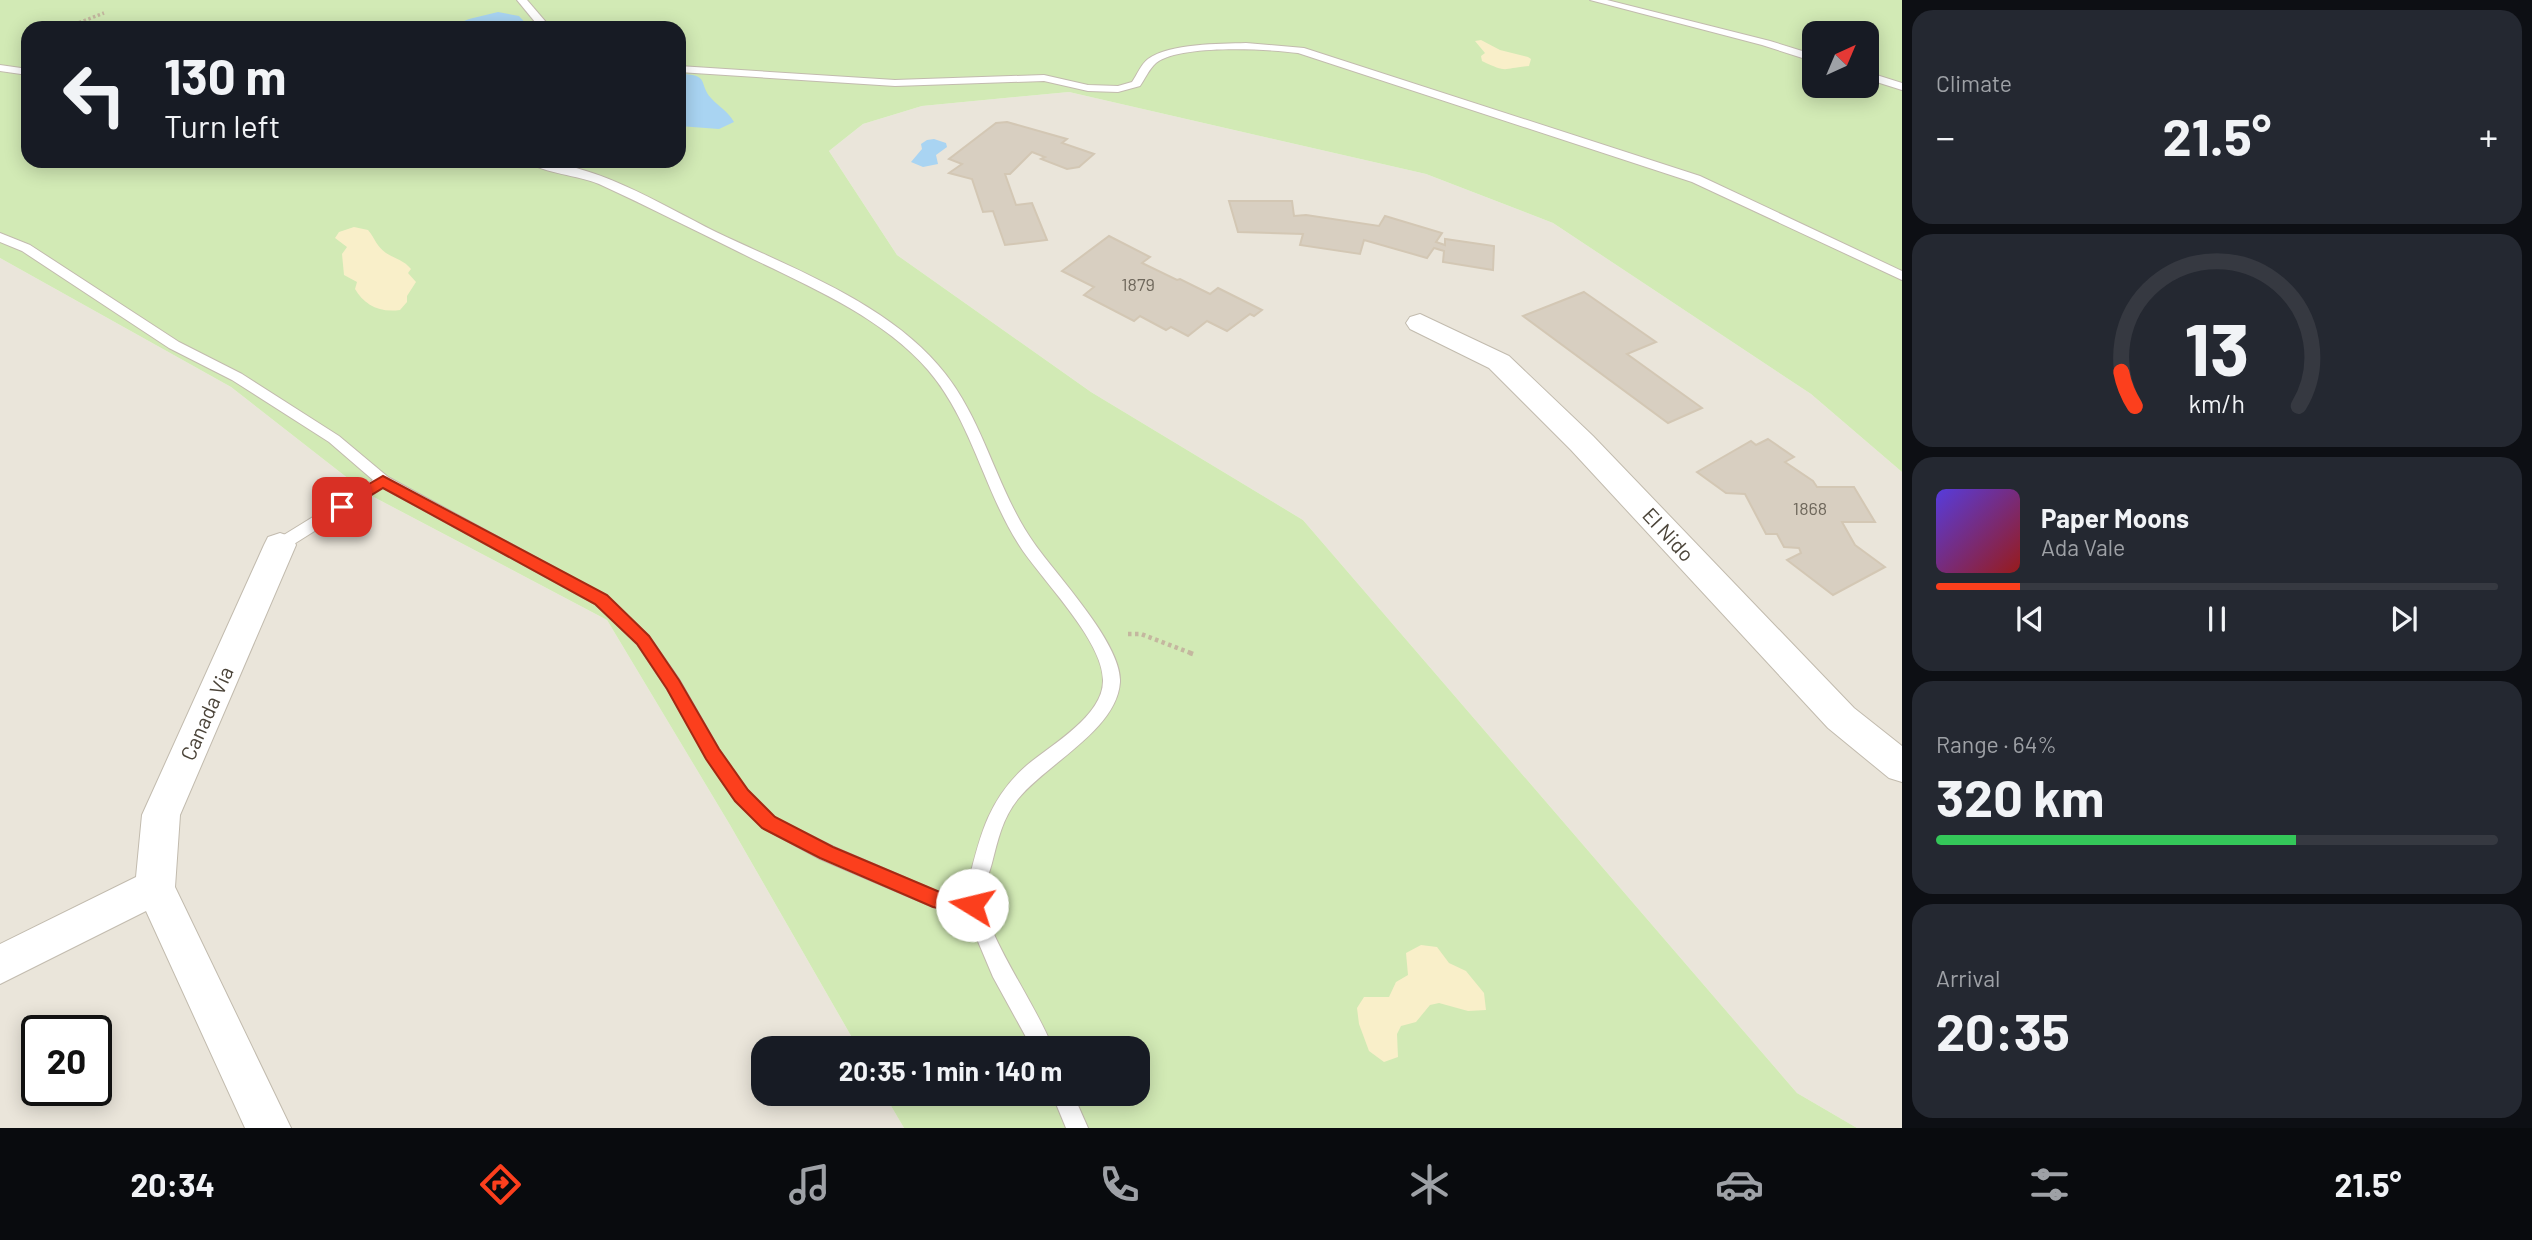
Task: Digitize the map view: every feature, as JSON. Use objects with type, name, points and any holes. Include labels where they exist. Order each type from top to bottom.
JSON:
[{"type":"street","name":"El Nido","points":[[1420,323],[1499,362],[1582,443],[1841,718],[1902,767]]},
{"type":"street","name":"Canada Via","points":[[268,1128],[155,887],[161,815],[280,545]]},
{"type":"street","points":[[0,965],[155,887]]},
{"type":"lane","points":[[522,0],[540,21]]},
{"type":"lane","points":[[1595,0],[1802,54]]},
{"type":"lane","points":[[686,69],[895,83],[1044,78],[1088,88],[1118,89],[1136,84],[1152,62],[1175,55],[1230,46],[1290,48],[1338,60],[1511,120],[1696,178],[1902,276]]},
{"type":"lane","points":[[0,68],[21,71]]},
{"type":"lane","points":[[1880,79],[1902,87]]},
{"type":"lane","points":[[557,168],[599,180],[837,295],[894,332],[932,366],[958,400],[1000,495],[1026,544],[1096,637],[1107,659],[1112,681],[1107,700],[1086,729],[1030,773],[994,820],[972,905],[1000,971],[1036,1036]]},
{"type":"lane","points":[[0,237],[26,248],[174,345],[248,384],[334,439],[383,481],[601,600],[624,619],[643,640],[741,796],[769,823],[827,853],[940,901],[972,905]]},
{"type":"lane","points":[[280,545],[383,481]]},
{"type":"lane","points":[[1068,1106],[1077,1128]]},
{"type":"path","points":[[83,21],[104,13]]},
{"type":"path","points":[[1096,637],[1112,634],[1141,635],[1193,654]]},
{"type":"shaded area","points":[[1069,92],[1426,174],[1553,223],[1811,394],[1902,472],[1902,1128],[1857,1128],[1797,1093],[1303,520],[1091,392],[897,255],[829,151],[863,124],[922,106]]},
{"type":"shaded area","points":[[0,258],[231,387],[368,494],[607,620],[730,825],[851,1036],[751,1036],[751,1106],[891,1106],[904,1128],[0,1128]]},
{"type":"green space","points":[[0,0],[1902,0],[1902,472],[1811,394],[1553,223],[1426,174],[1069,92],[922,106],[863,124],[829,151],[897,255],[1091,392],[1303,520],[1797,1093],[1857,1128],[904,1128],[891,1106],[1150,1106],[1150,1036],[851,1036],[730,825],[607,620],[368,494],[231,387],[0,258]]},
{"type":"sand","points":[[1481,40],[1500,50],[1528,57],[1531,59],[1529,66],[1502,69],[1482,61],[1481,56],[1485,53],[1475,41]]},
{"type":"sand","points":[[354,227],[368,230],[383,250],[411,269],[408,273],[416,282],[407,296],[407,302],[400,310],[378,309],[367,303],[355,289],[357,282],[344,275],[342,254],[347,247],[335,238],[339,232]]},
{"type":"sand","points":[[1421,945],[1437,947],[1449,963],[1466,971],[1484,993],[1486,1010],[1468,1011],[1439,1003],[1430,1005],[1416,1022],[1401,1026],[1397,1034],[1398,1057],[1384,1062],[1369,1051],[1359,1024],[1357,1008],[1364,997],[1389,997],[1396,982],[1408,975],[1406,953]]},
{"type":"water","points":[[498,12],[519,16],[524,21],[464,21]]},
{"type":"water","points":[[686,74],[700,78],[707,93],[734,122],[719,129],[686,127]]},
{"type":"water","points":[[934,139],[946,143],[947,147],[936,155],[938,164],[923,167],[911,162],[922,149],[921,144]]},
{"type":"building","points":[[1007,122],[1067,139],[1062,143],[1094,154],[1079,167],[1067,169],[1041,159],[1045,157],[1032,152],[1010,174],[1005,174],[1016,205],[1032,203],[1047,240],[1005,245],[993,211],[983,212],[972,179],[949,173],[962,164],[949,159],[996,123]]},
{"type":"building","points":[[1229,201],[1292,201],[1294,216],[1306,215],[1379,226],[1385,216],[1442,233],[1436,242],[1445,245],[1445,239],[1494,246],[1493,270],[1443,262],[1444,251],[1434,248],[1427,258],[1364,240],[1360,254],[1300,245],[1303,234],[1238,232]]},
{"type":"building","points":[[1109,236],[1150,257],[1142,263],[1177,280],[1210,294],[1218,288],[1262,310],[1254,316],[1250,314],[1227,331],[1207,321],[1188,336],[1171,327],[1166,330],[1140,316],[1134,321],[1084,295],[1094,287],[1062,271]]},
{"type":"building","points":[[1584,292],[1656,342],[1627,354],[1702,408],[1668,423],[1523,316]]},
{"type":"building","points":[[1768,439],[1794,457],[1785,462],[1813,481],[1817,487],[1854,487],[1875,522],[1842,522],[1855,545],[1885,567],[1833,595],[1787,560],[1801,553],[1799,548],[1784,547],[1777,534],[1766,534],[1745,494],[1726,493],[1697,472],[1751,441],[1756,445]]},
{"type":"route","points":[[342,507],[383,481],[601,600],[624,619],[643,640],[741,796],[769,823],[827,853],[940,901],[972,905]]}]
